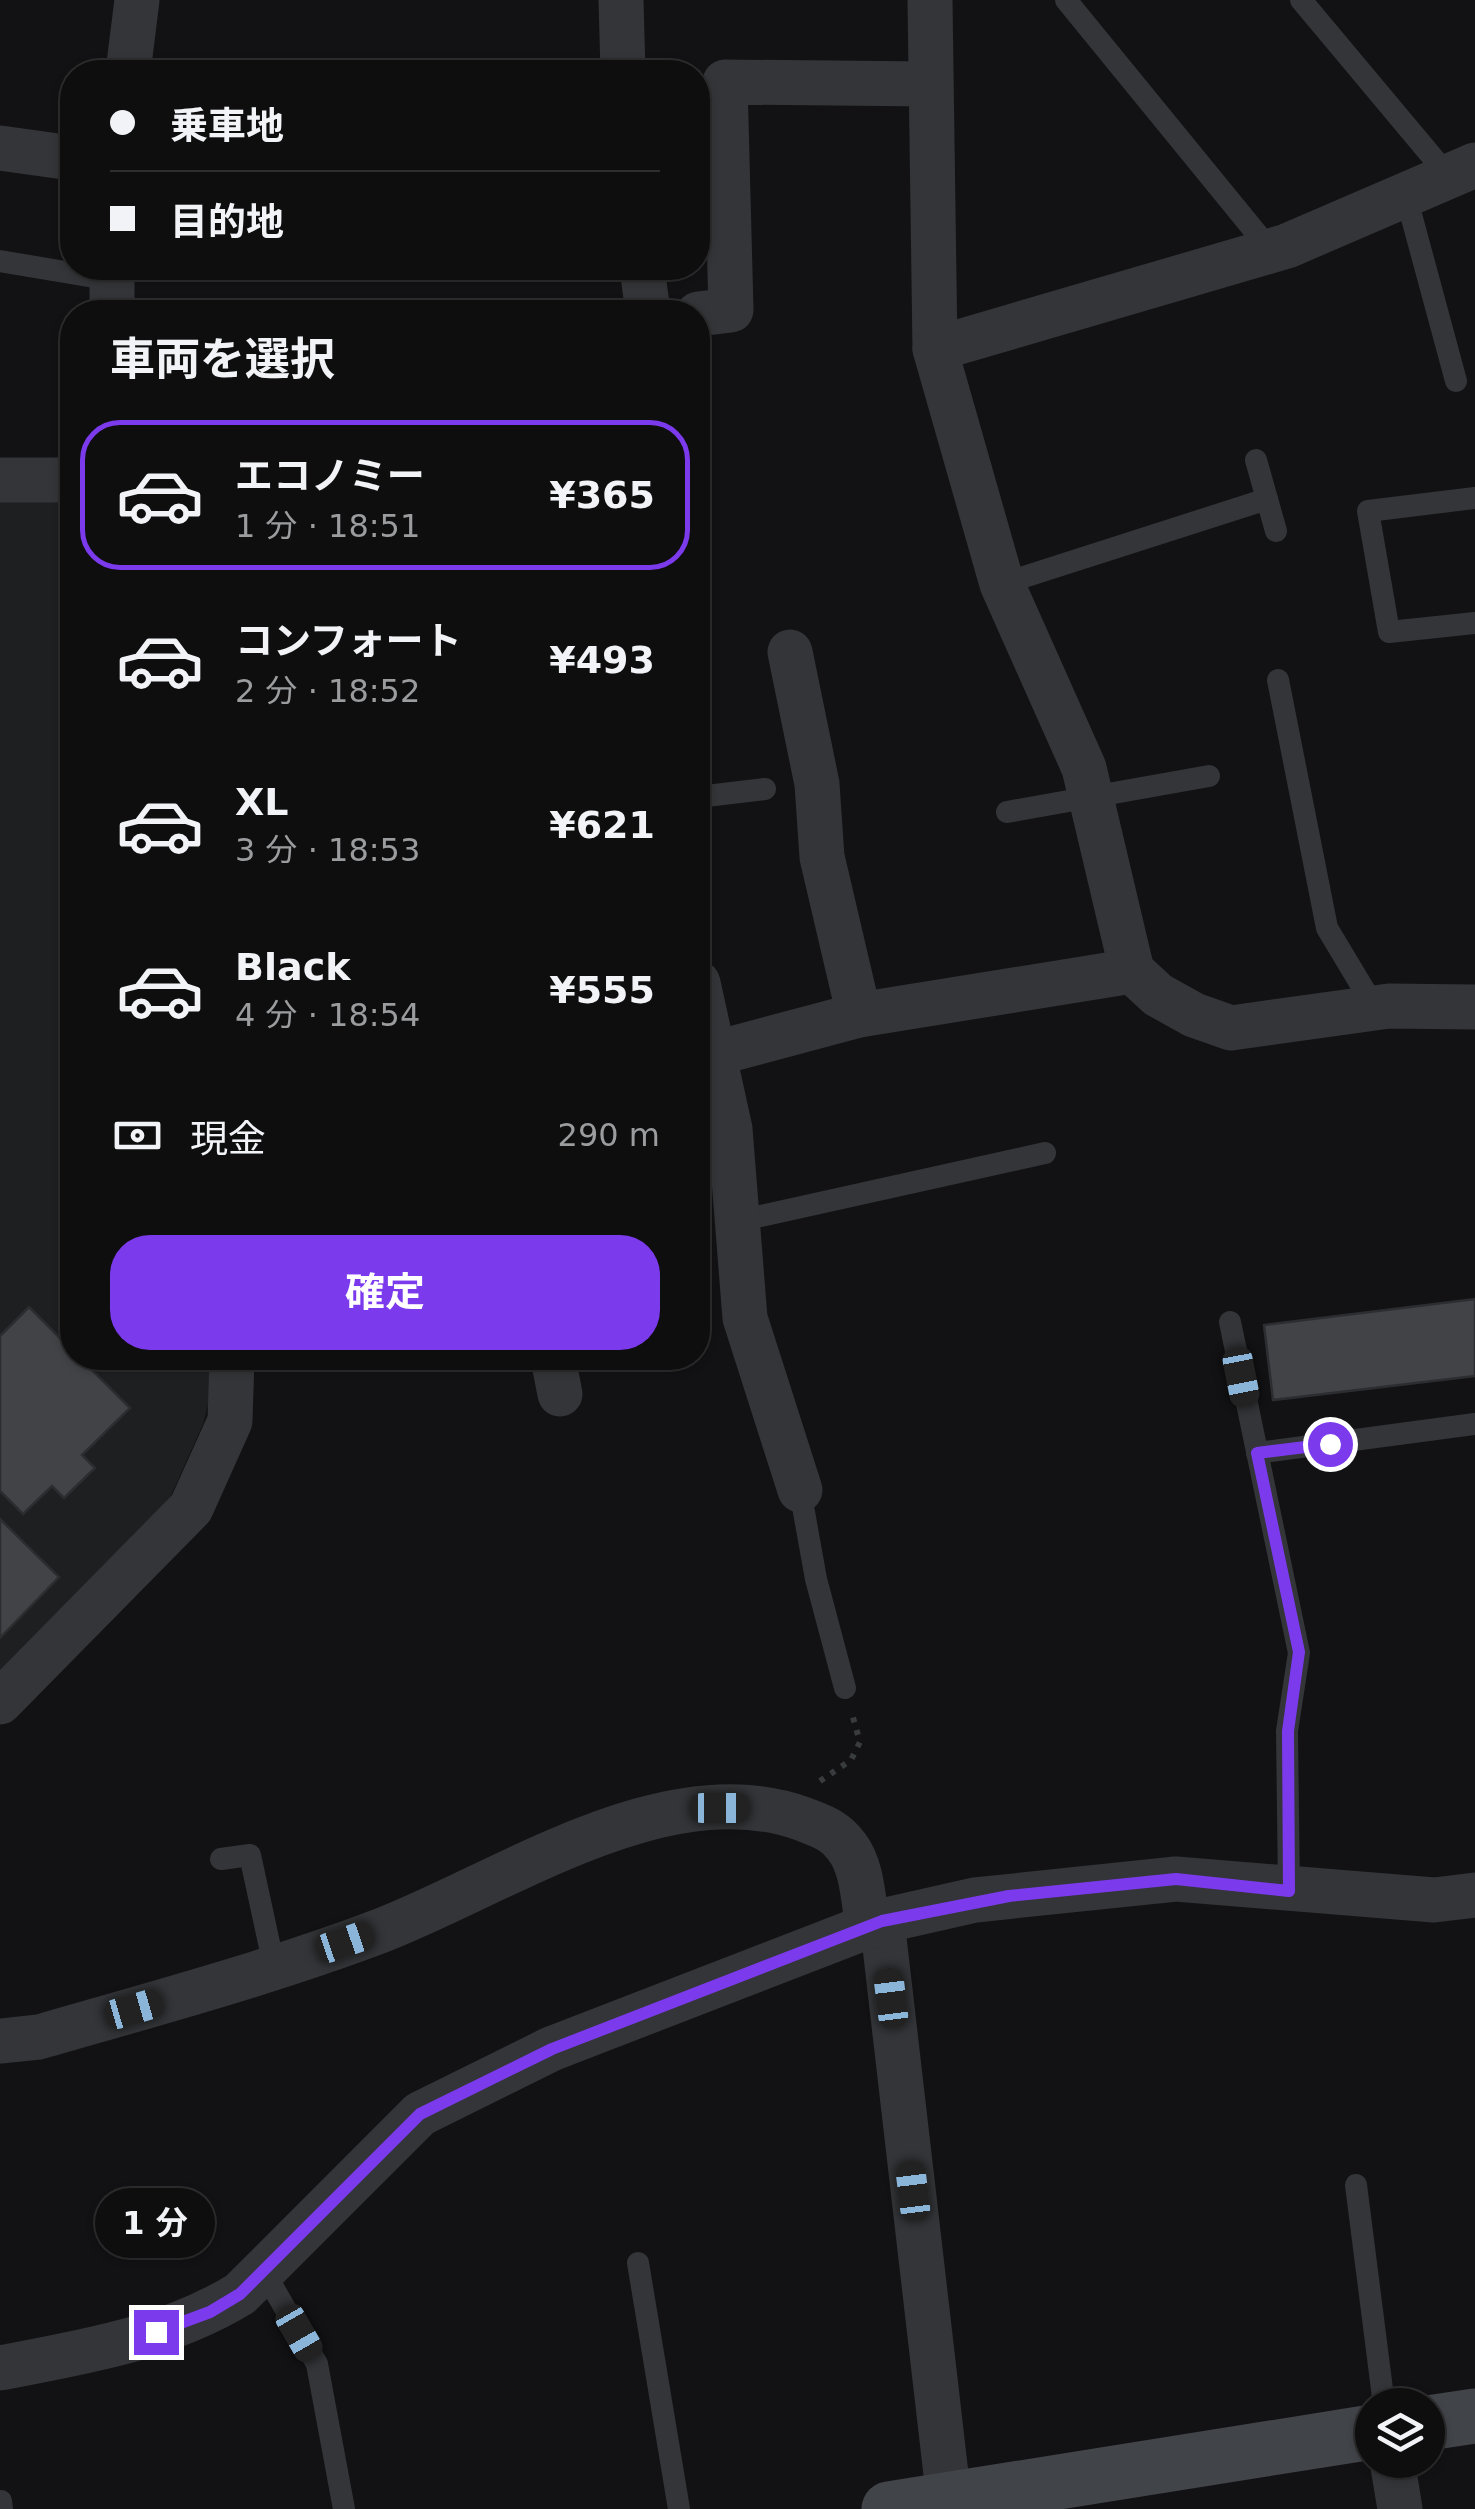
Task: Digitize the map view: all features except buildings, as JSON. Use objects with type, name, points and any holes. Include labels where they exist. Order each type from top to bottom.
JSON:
[{"type":"street","points":[[130,60],[137,0]]},
{"type":"street","points":[[621,0],[622,60]]},
{"type":"street","points":[[930,0],[928,84],[935,350],[1002,584],[1084,768],[1132,971],[1158,995],[1194,1016],[1232,1028],[1375,1008],[1475,1007]]},
{"type":"street","points":[[710,313],[731,310],[725,82],[928,84]]},
{"type":"street","points":[[0,148],[60,156]]},
{"type":"street","points":[[935,350],[1271,251],[1462,171]]},
{"type":"street","points":[[0,480],[60,480]]},
{"type":"street","points":[[790,652],[817,784],[822,857],[859,1016]]},
{"type":"street","points":[[710,1055],[859,1016],[1132,971]]},
{"type":"street","points":[[710,1068],[730,1129],[745,1318],[800,1490]]},
{"type":"street","points":[[0,1702],[191,1508],[230,1421],[232,1370]]},
{"type":"street","points":[[0,2041],[39,2038],[274,1966],[380,1930],[595,1836],[689,1808],[782,1812],[831,1830],[848,1849],[858,1870],[875,1924],[949,2500]]},
{"type":"street","points":[[0,2368],[145,2336],[210,2312],[240,2294],[420,2114],[552,2049],[875,1924],[975,1900],[1176,1879],[1434,1900],[1475,1895]]},
{"type":"street","points":[[1445,2421],[1475,2416]]},
{"type":"street","points":[[889,2509],[1355,2435]]},
{"type":"street","points":[[1395,2478],[1400,2509]]},
{"type":"lane","points":[[1066,0],[1271,251]]},
{"type":"lane","points":[[1301,0],[1462,171]]},
{"type":"lane","points":[[1406,196],[1456,381]]},
{"type":"lane","points":[[0,261],[60,275]]},
{"type":"lane","points":[[82,280],[112,287]]},
{"type":"lane","points":[[1256,460],[1276,531]]},
{"type":"lane","points":[[1002,584],[1267,498]]},
{"type":"lane","points":[[1475,498],[1368,511],[1389,632],[1475,623]]},
{"type":"lane","points":[[1278,680],[1327,928],[1375,1008]]},
{"type":"lane","points":[[1007,812],[1209,776]]},
{"type":"lane","points":[[710,796],[764,789]]},
{"type":"lane","points":[[738,1222],[1044,1154]]},
{"type":"lane","points":[[1230,1322],[1299,1652],[1288,1731],[1289,1891]]},
{"type":"lane","points":[[1257,1453],[1475,1424]]},
{"type":"lane","points":[[800,1490],[816,1579],[845,1688]]},
{"type":"lane","points":[[221,1859],[250,1854],[274,1966]]},
{"type":"lane","points":[[1356,2185],[1382,2388]]},
{"type":"lane","points":[[638,2262],[679,2509]]},
{"type":"lane","points":[[263,2270],[317,2364],[344,2509]]},
{"type":"lane","points":[[0,2501],[2,2509]]},
{"type":"path","points":[[782,1812],[851,1760],[860,1742],[845,1688]]},
{"type":"shaded area","points":[[0,500],[60,500],[60,1370],[216,1370],[216,1375],[203,1424],[169,1500],[0,1673]]},
{"type":"route","points":[[156,2332],[210,2312],[240,2294],[420,2114],[586,2035],[882,1921],[975,1900],[1176,1879],[1289,1891],[1288,1731],[1299,1652],[1257,1453],[1330,1444]]}]
